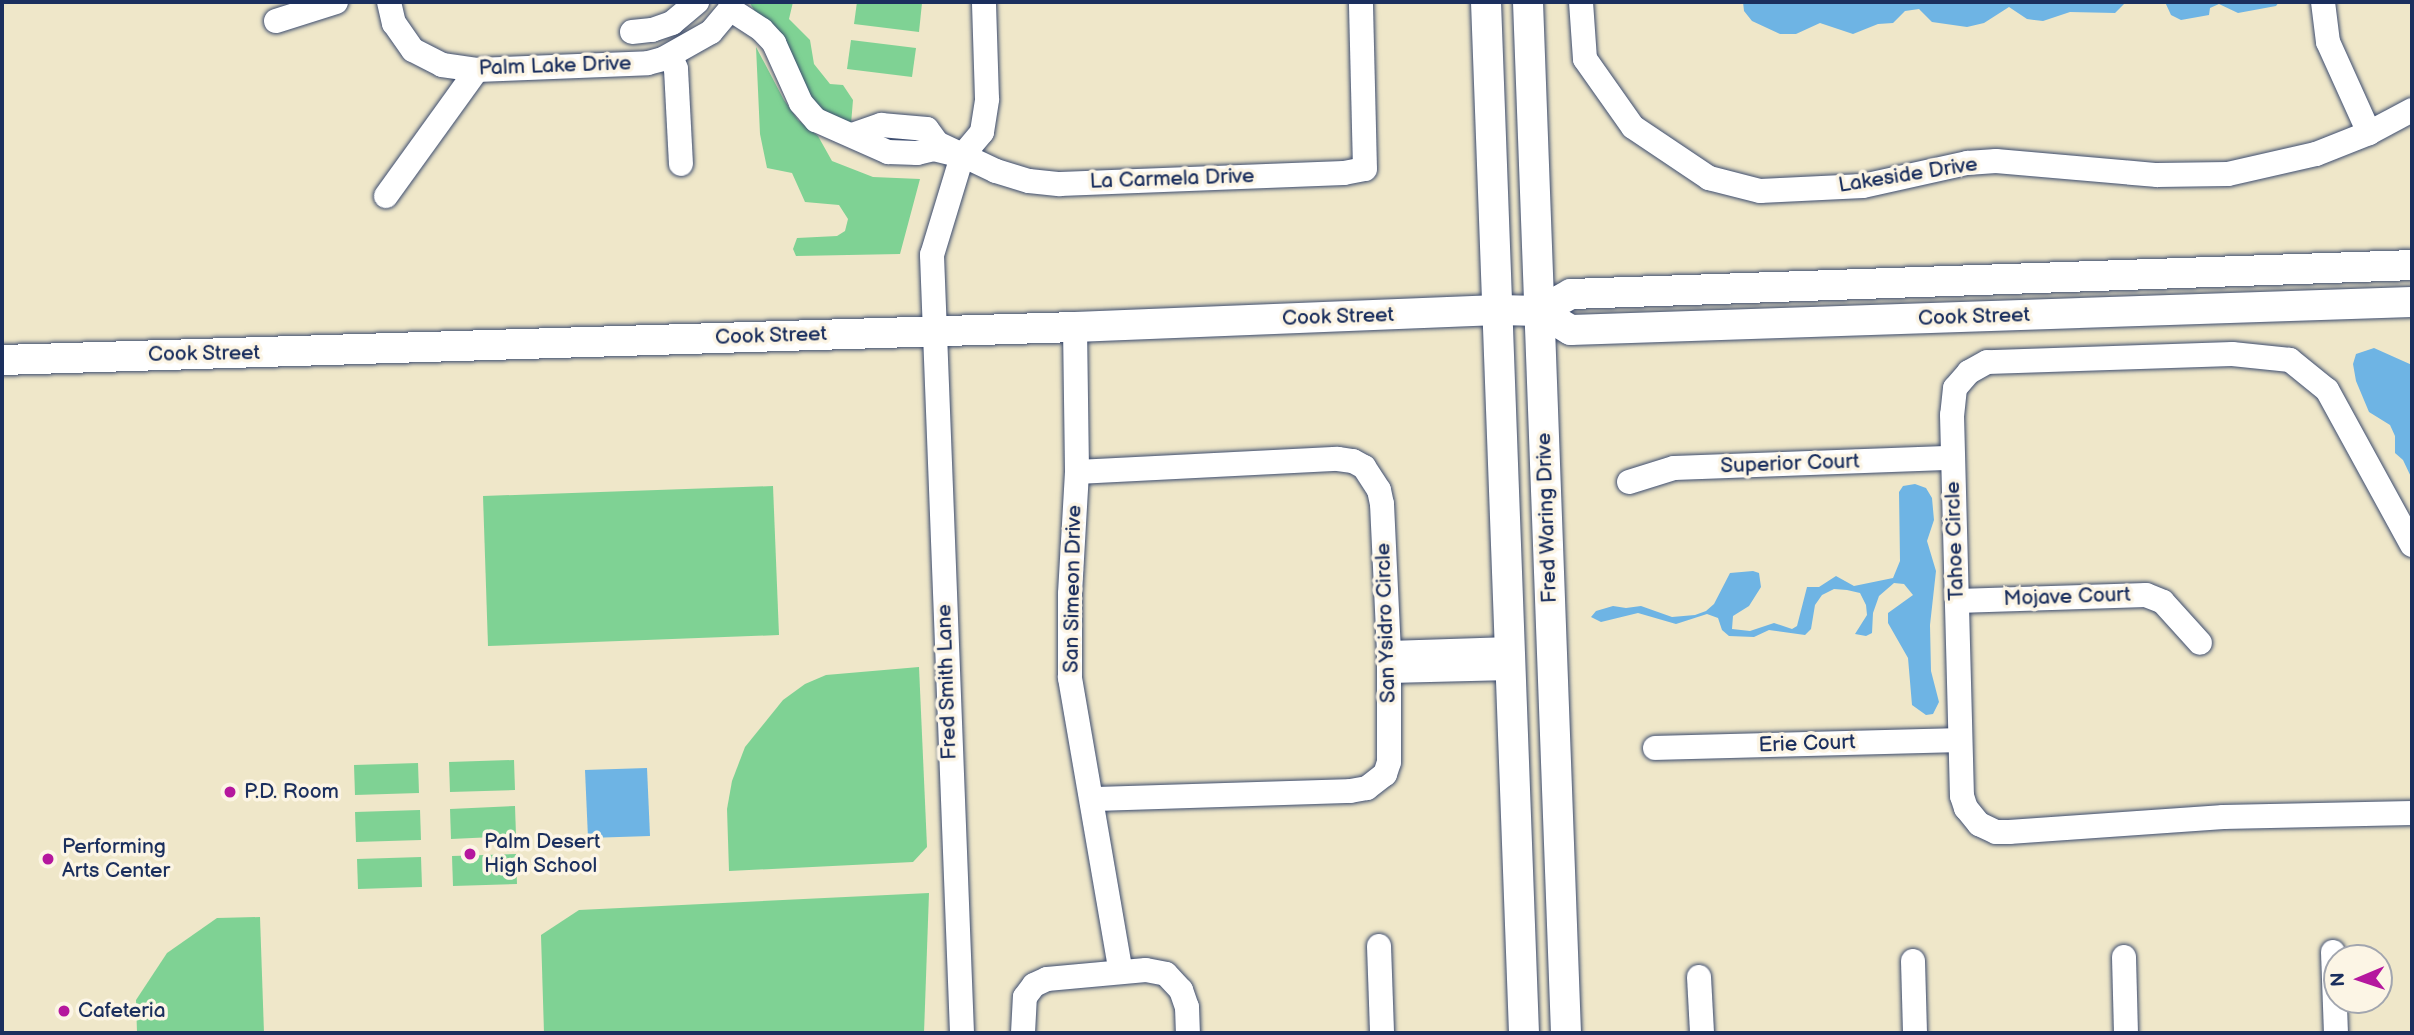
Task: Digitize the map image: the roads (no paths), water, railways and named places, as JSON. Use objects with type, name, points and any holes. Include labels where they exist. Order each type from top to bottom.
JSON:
[{"type":"main road","name":"Fred Waring Drive","points":[[1486,2],[1524,1033]]},
{"type":"main road","points":[[1518,2],[1530,49]]},
{"type":"main road","name":"Fred Waring Drive","points":[[1528,2],[1566,1033]]},
{"type":"main road","name":"Cook Street","points":[[2,359],[1075,327],[1498,310],[1540,311],[1571,294],[2412,264]]},
{"type":"main road","name":"Cook Street","points":[[1540,311],[1571,330],[2412,302]]},
{"type":"main road","points":[[1511,658],[1519,650],[1528,664],[1536,769],[1557,830]]},
{"type":"main road","points":[[1518,881],[1537,913],[1543,1033]]},
{"type":"street","points":[[276,21],[336,2]]},
{"type":"street","name":"Palm Lake Drive","points":[[389,2],[394,23],[413,50],[442,65],[477,69],[648,62],[671,56],[710,32],[731,5]]},
{"type":"street","points":[[632,32],[652,30],[672,23],[697,2]]},
{"type":"street","points":[[962,156],[982,132],[984,121],[987,99],[984,2]]},
{"type":"street","name":"La Carmela Drive","points":[[863,131],[888,152],[917,153],[934,149],[962,156],[1029,181],[1060,184],[1344,173],[1365,169],[1361,2]]},
{"type":"street","name":"Lakeside Drive","points":[[1581,2],[1585,59],[1633,127],[1709,178],[1760,191],[1863,186],[1968,163],[1996,161],[2157,175],[2228,174],[2316,154],[2370,133],[2412,110]]},
{"type":"street","points":[[2323,2],[2328,42],[2370,133]]},
{"type":"street","name":"La Carmela Drive","points":[[731,5],[774,43],[801,103],[816,120],[863,131],[926,129],[937,143],[962,156]]},
{"type":"street","points":[[671,56],[676,69],[681,164]]},
{"type":"street","points":[[386,196],[477,69]]},
{"type":"street","name":"Fred Smith Lane","points":[[962,156],[932,256],[962,1033]]},
{"type":"street","name":"San Simeon Drive","points":[[1075,327],[1077,472],[1070,594],[1070,678],[1121,972]]},
{"type":"street","name":"Tahoe Circle","points":[[2412,545],[2327,390],[2290,360],[2232,354],[1987,362],[1969,372],[1955,388],[1952,458],[1962,796],[1966,807],[1979,824],[1996,832],[2223,817],[2412,813]]},
{"type":"street","name":"Superior Court","points":[[1629,482],[1674,468],[1952,458]]},
{"type":"street","name":"San Ysidro Circle","points":[[1077,472],[1338,459],[1353,461],[1364,467],[1379,490],[1382,504],[1389,662],[1390,762],[1385,774],[1367,788],[1350,791],[1092,799]]},
{"type":"street","name":"Mojave Court","points":[[1957,601],[2146,595],[2163,602],[2200,643]]},
{"type":"street","points":[[1389,662],[1511,658]]},
{"type":"street","name":"Erie Court","points":[[1655,748],[1960,740]]},
{"type":"street","points":[[1378,946],[1382,1033]]},
{"type":"street","points":[[2124,957],[2126,1033]]},
{"type":"street","points":[[1913,961],[1915,1033]]},
{"type":"street","points":[[1023,1033],[1025,997],[1034,985],[1047,979],[1146,970],[1166,974],[1181,990],[1187,1007],[1188,1033]]},
{"type":"street","points":[[1699,977],[1702,1033]]},
{"type":"street","points":[[2335,1014],[2336,1033]]},
{"type":"water","points":[[1743,2],[2126,2],[2115,13],[2070,12],[2043,21],[2027,19],[2009,7],[1984,23],[1967,27],[1932,22],[1919,9],[1905,11],[1893,23],[1878,24],[1853,34],[1820,23],[1796,34],[1780,34],[1752,21],[1744,11]]},
{"type":"water","points":[[2165,2],[2279,2],[2276,6],[2238,13],[2219,4],[2210,8],[2209,15],[2181,20],[2171,15]]},
{"type":"water","points":[[2374,348],[2412,365],[2412,479],[2403,460],[2395,453],[2395,436],[2390,425],[2369,412],[2356,381],[2353,364],[2356,354]]},
{"type":"water","points":[[1915,484],[1926,488],[1932,498],[1934,520],[1927,541],[1936,571],[1930,625],[1931,671],[1939,702],[1933,714],[1926,715],[1912,705],[1908,658],[1888,623],[1888,613],[1913,595],[1904,584],[1894,583],[1879,596],[1873,613],[1872,633],[1866,636],[1855,634],[1867,615],[1860,593],[1834,589],[1822,595],[1815,605],[1811,629],[1805,635],[1769,630],[1754,637],[1729,636],[1722,630],[1718,618],[1707,614],[1676,624],[1638,613],[1601,622],[1591,617],[1596,611],[1613,606],[1641,606],[1672,617],[1695,615],[1714,604],[1730,573],[1753,571],[1759,573],[1761,587],[1749,606],[1733,616],[1732,629],[1750,631],[1774,623],[1792,629],[1797,626],[1807,587],[1819,587],[1836,576],[1854,586],[1893,578],[1900,561],[1899,492],[1903,486]]},
{"type":"water","points":[[647,768],[650,836],[588,838],[585,770]]},
{"type":"place","name":"P.D. Room","points":[[230,792]]},
{"type":"place","name":"Palm Desert High School","points":[[470,854]]},
{"type":"place","name":"Performing Arts Center","points":[[48,859]]},
{"type":"place","name":"Cafeteria","points":[[64,1011]]}]
